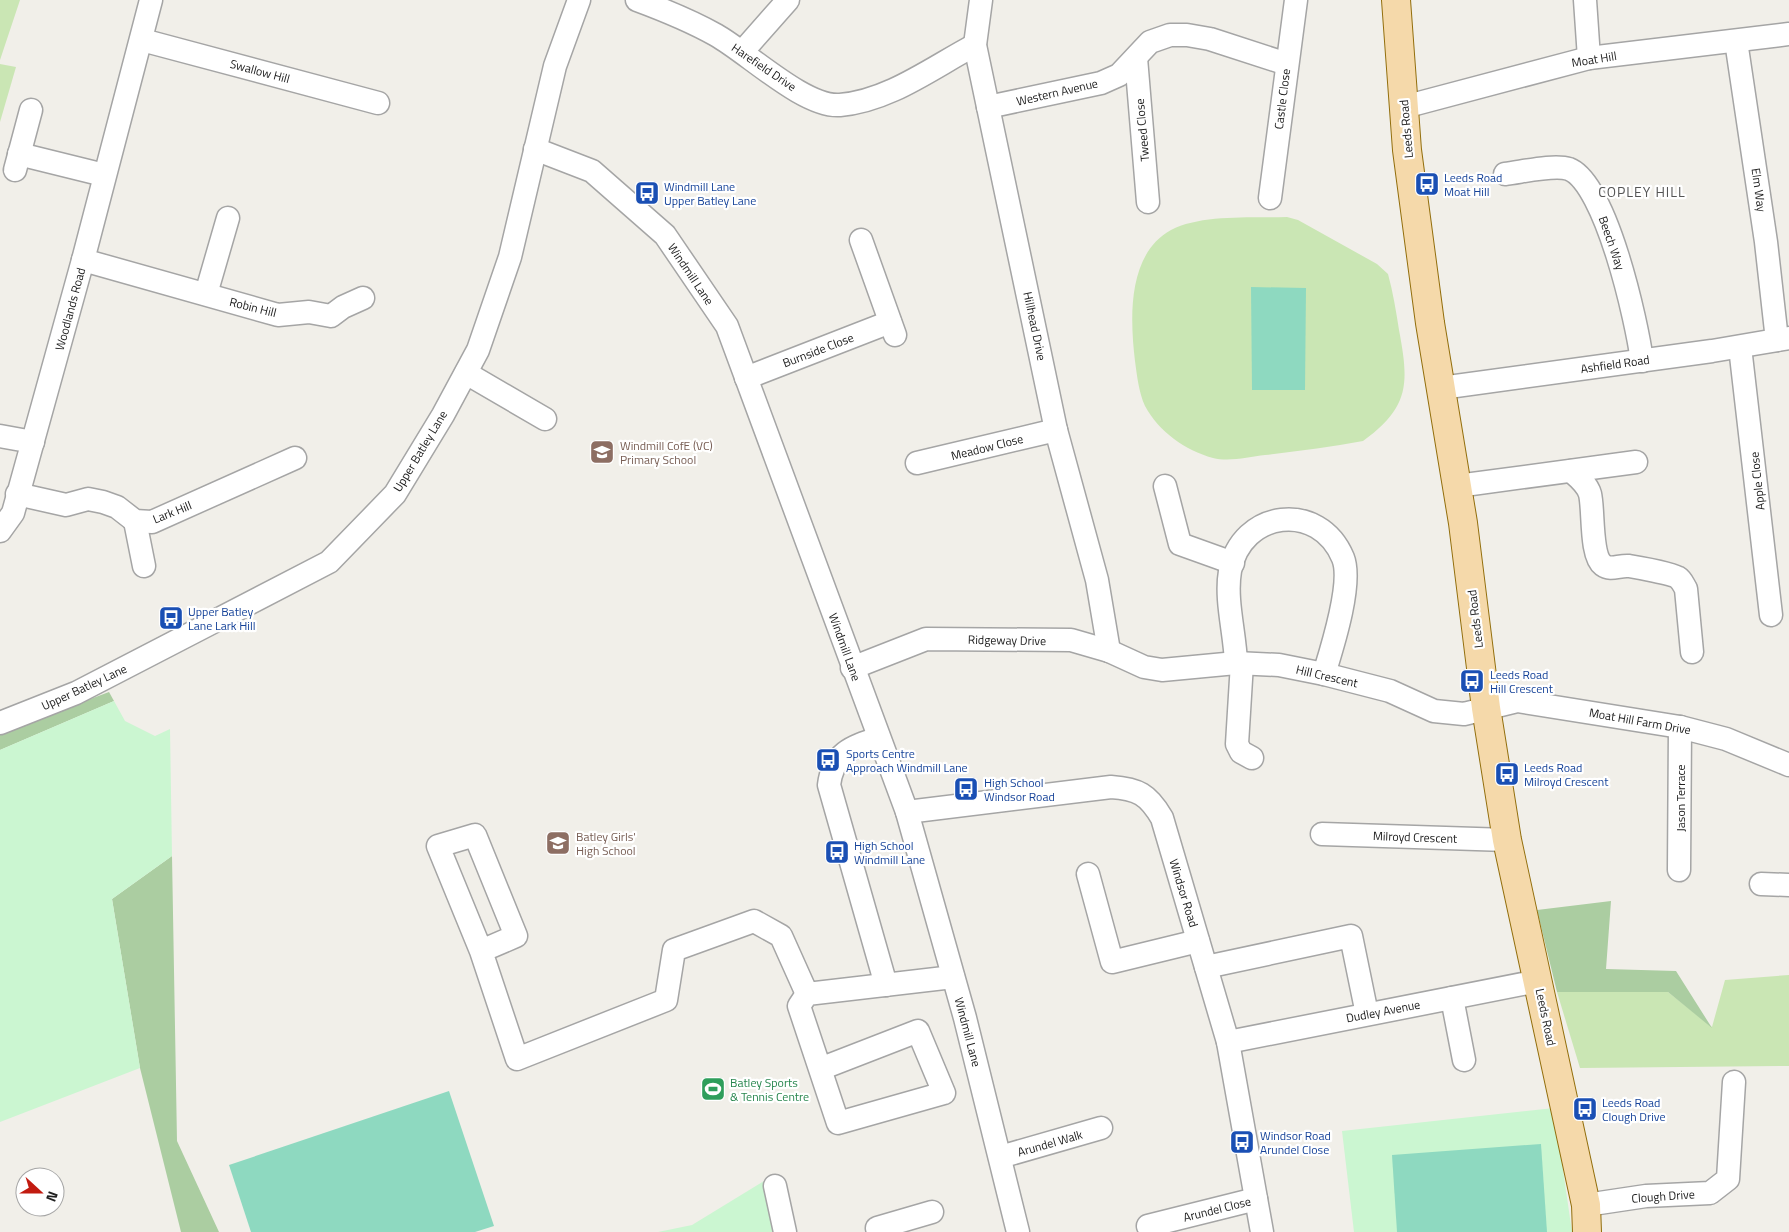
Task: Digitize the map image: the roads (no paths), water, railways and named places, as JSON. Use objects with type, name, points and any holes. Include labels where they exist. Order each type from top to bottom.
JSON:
[{"type":"main road","name":"Leeds Road","points":[[1396,0],[1407,150],[1457,486],[1486,708],[1507,840],[1586,1205],[1587,1232]]},
{"type":"street","name":"Woodlands Road","points":[[0,531],[13,513],[83,260],[151,0]]},
{"type":"street","name":"Upper Batley Lane","points":[[0,723],[76,693],[329,562],[395,494],[443,415],[478,350],[510,257],[555,66],[579,0]]},
{"type":"street","name":"Harefield Drive","points":[[637,0],[683,18],[744,51],[785,83],[816,100],[837,105],[888,92],[975,45]]},
{"type":"street","points":[[744,51],[788,0]]},
{"type":"street","name":"Hillhead Drive","points":[[981,0],[975,45],[1056,430],[1098,580],[1109,651]]},
{"type":"street","name":"Castle Close","points":[[1270,198],[1296,0]]},
{"type":"street","points":[[1585,0],[1589,58]]},
{"type":"street","name":"Moat Hill","points":[[1404,106],[1589,58],[1789,34]]},
{"type":"street","name":"Western Avenue","points":[[988,107],[1101,82],[1119,75],[1150,42],[1170,35],[1187,35],[1210,39],[1287,64]]},
{"type":"street","name":"Swallow Hill","points":[[142,40],[378,103]]},
{"type":"street","name":"Elm Way","points":[[1736,41],[1766,242],[1783,339]]},
{"type":"street","name":"Tweed Close","points":[[1136,58],[1148,202]]},
{"type":"street","points":[[31,110],[17,162],[104,175]]},
{"type":"street","name":"Windmill Lane","points":[[535,148],[592,171],[665,235],[727,326],[852,668],[907,812],[953,977],[1018,1232]]},
{"type":"street","name":"Beech Way","points":[[1505,174],[1560,167],[1575,172],[1582,179],[1593,195],[1602,214],[1625,279],[1642,360]]},
{"type":"street","points":[[206,294],[228,218]]},
{"type":"street","name":"Burnside Close","points":[[746,378],[892,329],[861,240]]},
{"type":"street","name":"Robin Hill","points":[[83,260],[278,315],[309,312],[331,316],[343,307],[362,298]]},
{"type":"street","name":"Ashfield Road","points":[[1441,388],[1740,347],[1783,339]]},
{"type":"street","name":"Apple Close","points":[[1740,347],[1771,615]]},
{"type":"street","points":[[466,373],[545,419]]},
{"type":"street","name":"Meadow Close","points":[[917,464],[1056,430]]},
{"type":"street","points":[[0,436],[33,442]]},
{"type":"street","name":"Lark Hill","points":[[17,494],[66,505],[88,499],[103,502],[117,507],[135,521],[152,522],[295,458]]},
{"type":"street","points":[[1457,486],[1636,462]]},
{"type":"street","points":[[1570,471],[1579,477],[1590,493],[1596,552],[1601,564],[1611,568],[1630,566],[1675,575],[1682,582],[1686,589],[1692,652]]},
{"type":"street","points":[[1165,486],[1180,544],[1233,563]]},
{"type":"street","points":[[1252,758],[1241,752],[1237,744],[1239,663],[1230,588],[1233,563],[1250,534],[1263,524],[1289,518],[1310,522],[1331,539],[1343,559],[1346,576],[1345,591],[1324,674]]},
{"type":"street","points":[[135,521],[144,566]]},
{"type":"street","name":"Ridgeway Drive","points":[[852,668],[926,639],[1071,640],[1109,651],[1144,667],[1162,670]]},
{"type":"street","name":"Hill Crescent","points":[[1162,670],[1239,663],[1279,665],[1390,691],[1434,710],[1464,714],[1486,708]]},
{"type":"street","name":"Moat Hill Farm Drive","points":[[1486,708],[1517,701],[1680,727],[1726,738],[1789,765]]},
{"type":"street","name":"Jason Terrace","points":[[1679,870],[1680,727]]},
{"type":"street","points":[[879,738],[852,747],[840,756],[830,773],[829,785],[886,985]]},
{"type":"street","name":"Windsor Road","points":[[907,812],[1111,787],[1130,789],[1152,801],[1162,818],[1228,1042],[1262,1232]]},
{"type":"street","name":"Milroyd Crescent","points":[[1322,834],[1507,840]]},
{"type":"street","points":[[481,950],[516,936],[475,835],[438,846],[481,950],[517,1059],[666,1000],[674,950],[754,921],[781,936],[806,994]]},
{"type":"street","points":[[1088,874],[1112,962],[1198,941]]},
{"type":"street","points":[[1761,884],[1789,885]]},
{"type":"street","points":[[1206,966],[1351,936],[1367,1014]]},
{"type":"street","points":[[806,994],[953,977]]},
{"type":"street","name":"Dudley Avenue","points":[[1228,1042],[1538,981]]},
{"type":"street","points":[[806,994],[799,1006],[820,1069],[838,1122],[944,1093],[918,1031],[820,1069]]},
{"type":"street","points":[[1452,998],[1464,1060]]},
{"type":"street","name":"Clough Drive","points":[[1586,1205],[1646,1196],[1710,1193],[1728,1179],[1734,1082]]},
{"type":"street","name":"Arundel Walk","points":[[1000,1157],[1100,1128]]},
{"type":"street","points":[[776,1186],[784,1232]]},
{"type":"street","name":"Arundel Close","points":[[1148,1226],[1256,1199]]},
{"type":"street","points":[[878,1232],[877,1228],[932,1212]]},
{"type":"place","name":"Leeds Road Moat Hill","points":[[1427,184]]},
{"type":"place","name":"Windmill Lane Upper Batley Lane","points":[[647,193]]},
{"type":"place","name":"Windmill CofE (VC) Primary School","points":[[602,452]]},
{"type":"place","name":"Upper Batley Lane Lark Hill","points":[[171,618]]},
{"type":"place","name":"Leeds Road Hill Crescent","points":[[1472,681]]},
{"type":"place","name":"Sports Centre Approach Windmill Lane","points":[[828,760]]},
{"type":"place","name":"Leeds Road Milroyd Crescent","points":[[1507,774]]},
{"type":"place","name":"High School Windsor Road","points":[[966,789]]},
{"type":"place","name":"Batley Girls' High School","points":[[558,843]]},
{"type":"place","name":"High School Windmill Lane","points":[[837,852]]},
{"type":"place","name":"Batley Sports & Tennis Centre","points":[[713,1089]]},
{"type":"place","name":"Leeds Road Clough Drive","points":[[1585,1109]]},
{"type":"place","name":"Windsor Road Arundel Close","points":[[1242,1142]]},
{"type":"district","name":"COPLEY HILL","points":[[1642,191]]}]
